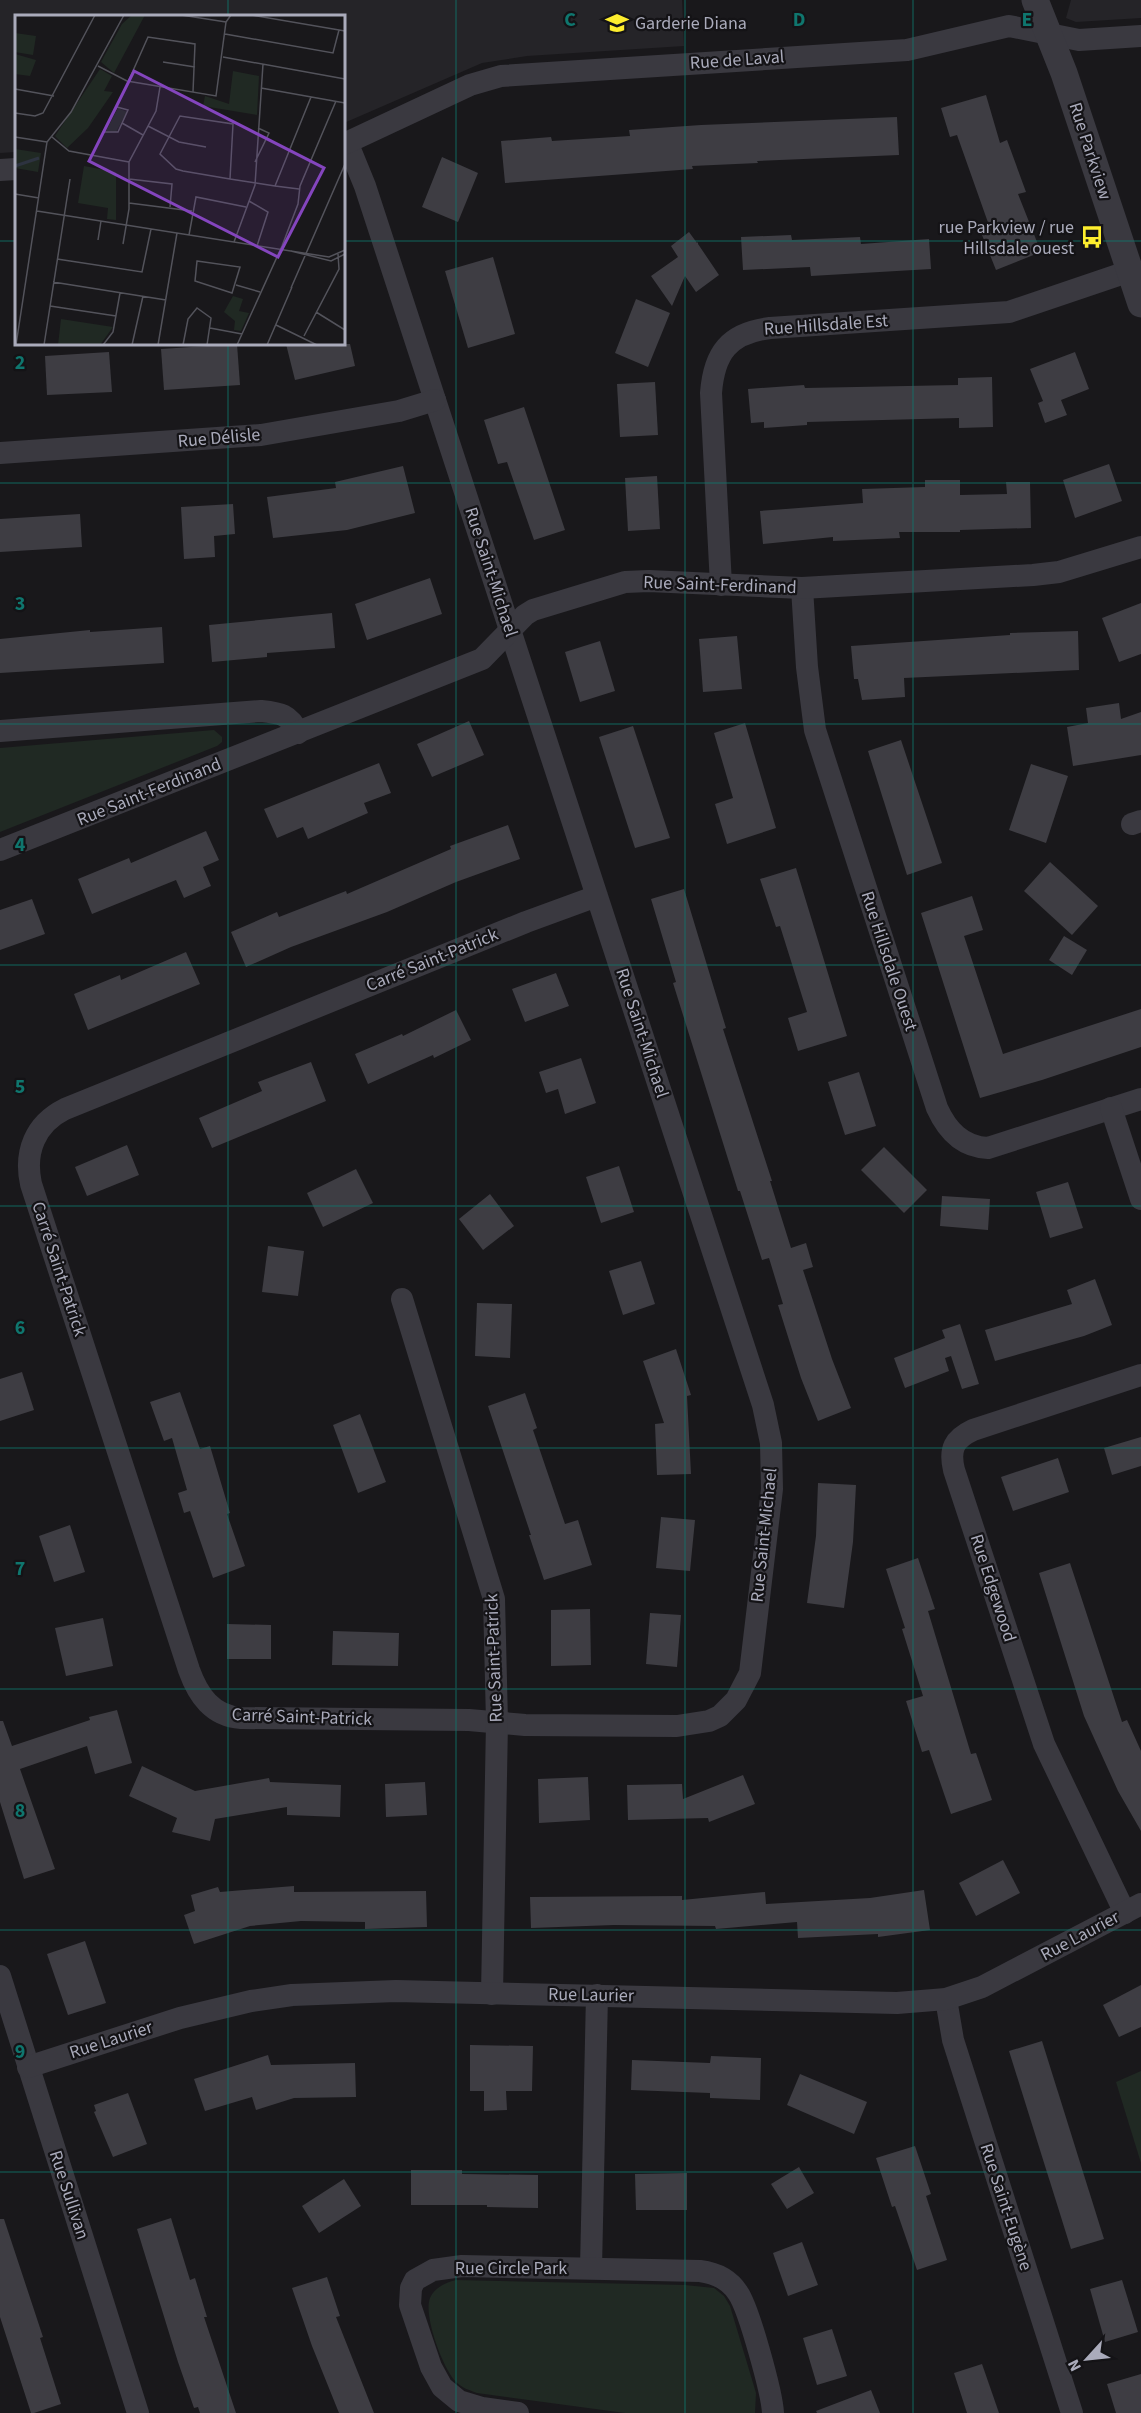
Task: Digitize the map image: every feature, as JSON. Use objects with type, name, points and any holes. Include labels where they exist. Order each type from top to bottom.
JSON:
[{"type":"street","name":"Rue Parkview","points":[[1035,0],[1065,73],[1141,304]]},
{"type":"street","name":"Rue de Laval","points":[[345,143],[470,85],[501,76],[907,50],[1010,26],[1079,40],[1141,36]]},
{"type":"street","name":"Rue Saint-Michael","points":[[345,143],[365,186],[597,896],[768,1425],[771,1452],[772,1489],[750,1673],[744,1688],[729,1708],[708,1721],[677,1726],[497,1722]]},
{"type":"street","points":[[0,170],[15,169]]},
{"type":"street","name":"Rue Hillsdale Est","points":[[722,585],[711,393],[714,368],[718,357],[735,339],[745,333],[770,328],[1009,312],[1130,271]]},
{"type":"street","name":"Rue Délisle","points":[[0,453],[261,435],[399,411],[435,400]]},
{"type":"street","name":"Rue Saint-Ferdinand","points":[[0,850],[482,659],[525,615],[533,610],[625,582],[649,581],[802,588],[1059,572],[1141,547]]},
{"type":"street","name":"Rue Hillsdale Ouest","points":[[802,588],[807,667],[815,730],[942,1120],[949,1130],[967,1144],[988,1148],[1141,1099]]},
{"type":"street","points":[[0,731],[261,711],[280,713],[288,717],[298,733]]},
{"type":"street","name":"Carré Saint-Patrick","points":[[497,1722],[241,1718],[224,1715],[206,1702],[189,1670],[31,1184],[30,1152],[38,1130],[46,1120],[65,1109],[526,922],[597,896]]},
{"type":"street","points":[[1111,1108],[1141,1199]]},
{"type":"street","name":"Rue Saint-Patrick","points":[[402,1299],[494,1599],[497,1722],[492,1994]]},
{"type":"street","name":"Rue Edgewood","points":[[1133,1909],[1044,1744],[954,1470],[952,1451],[960,1437],[973,1430],[1141,1375]]},
{"type":"street","name":"Rue Laurier","points":[[28,2067],[180,2018],[272,1997],[359,1991],[897,2003],[946,1999],[982,1988],[1133,1909]]},
{"type":"street","name":"Rue Sullivan","points":[[0,1977],[138,2413]]},
{"type":"street","name":"Rue Circle Park","points":[[591,2268],[597,1995]]},
{"type":"street","name":"Rue Saint-Eugène","points":[[946,1999],[953,2040],[1072,2413]]},
{"type":"street","name":"Rue Circle Park","points":[[518,2413],[470,2406],[459,2402],[442,2387],[431,2367],[412,2314],[409,2296],[411,2288],[423,2274],[446,2267],[591,2268],[700,2271],[716,2274],[723,2278],[743,2300],[770,2392],[772,2413]]},
{"type":"shaded area","points":[[0,0],[682,0],[684,46],[527,56],[482,63],[345,123],[345,15],[15,15],[15,152],[0,153]]},
{"type":"shaded area","points":[[1071,0],[1141,0],[1141,18],[1076,22],[1066,18]]},
{"type":"shaded area","points":[[214,730],[222,737],[222,742],[217,746],[0,832],[0,748]]},
{"type":"shaded area","points":[[1141,2071],[1141,2163],[1116,2082]]},
{"type":"shaded area","points":[[456,2280],[685,2285],[714,2288],[724,2296],[730,2306],[756,2393],[755,2413],[625,2413],[477,2393],[466,2389],[456,2382],[445,2366],[429,2316],[430,2298],[434,2291]]},
{"type":"building","points":[[986,95],[1000,143],[1007,140],[1026,192],[1018,194],[1041,252],[996,270],[982,235],[991,231],[957,135],[950,137],[941,108]]},
{"type":"building","points":[[897,117],[899,155],[757,161],[758,163],[692,166],[693,169],[505,183],[501,141],[551,137],[552,141],[630,136],[629,130],[701,125]]},
{"type":"building","points":[[442,157],[478,173],[458,222],[422,207]]},
{"type":"building","points":[[689,232],[719,275],[696,292],[685,276],[672,306],[651,276],[678,257],[671,246]]},
{"type":"building","points":[[791,235],[792,240],[860,237],[861,244],[929,239],[931,269],[811,276],[810,267],[743,270],[741,237]]},
{"type":"building","points":[[493,257],[515,334],[468,348],[445,271]]},
{"type":"building","points":[[636,299],[670,313],[648,367],[615,353]]},
{"type":"building","points":[[350,344],[355,366],[295,380],[286,345]]},
{"type":"building","points":[[237,345],[240,385],[164,390],[161,349]]},
{"type":"building","points":[[109,352],[112,392],[47,395],[45,356]]},
{"type":"building","points":[[1075,352],[1089,389],[1061,400],[1067,415],[1045,423],[1038,403],[1043,401],[1030,369]]},
{"type":"building","points":[[992,377],[993,427],[959,428],[959,418],[807,422],[807,425],[764,428],[764,422],[751,423],[748,389],[804,385],[805,388],[958,385],[958,378]]},
{"type":"building","points":[[655,382],[658,435],[620,437],[617,384]]},
{"type":"building","points":[[524,407],[565,530],[534,540],[507,462],[498,464],[484,420]]},
{"type":"building","points":[[1109,464],[1122,501],[1075,518],[1063,480]]},
{"type":"building","points":[[403,466],[415,513],[347,530],[273,538],[267,497],[336,488],[335,482]]},
{"type":"building","points":[[657,476],[660,529],[628,531],[625,478]]},
{"type":"building","points":[[925,480],[960,480],[960,495],[1007,494],[1006,482],[1030,482],[1031,528],[960,530],[960,532],[899,532],[900,538],[833,541],[833,537],[763,544],[760,511],[863,503],[862,489],[925,487]]},
{"type":"building","points":[[233,504],[235,534],[214,536],[215,557],[184,559],[181,507]]},
{"type":"building","points":[[80,514],[82,547],[0,552],[0,519]]},
{"type":"building","points":[[430,578],[442,614],[367,640],[355,604]]},
{"type":"building","points":[[1141,603],[1141,654],[1119,662],[1102,618]]},
{"type":"building","points":[[332,613],[335,648],[267,653],[267,657],[212,662],[209,625]]},
{"type":"building","points":[[162,627],[164,663],[0,673],[0,639],[90,630],[90,632]]},
{"type":"building","points":[[1078,631],[1079,670],[904,678],[905,697],[862,700],[858,679],[854,679],[851,646],[1010,635],[1010,633]]},
{"type":"building","points":[[737,636],[742,689],[703,692],[699,639]]},
{"type":"building","points":[[600,641],[615,691],[580,702],[565,652]]},
{"type":"building","points":[[1119,703],[1121,719],[1141,712],[1141,755],[1073,766],[1067,727],[1088,723],[1086,708]]},
{"type":"building","points":[[469,721],[484,755],[432,777],[417,744]]},
{"type":"building","points":[[745,723],[776,828],[727,844],[715,804],[733,798],[714,733]]},
{"type":"building","points":[[633,726],[670,838],[635,848],[599,737]]},
{"type":"building","points":[[901,740],[942,863],[907,875],[868,751]]},
{"type":"building","points":[[379,763],[391,793],[364,803],[368,813],[308,839],[303,827],[277,838],[264,809]]},
{"type":"building","points":[[1031,764],[1068,776],[1046,843],[1009,830]]},
{"type":"building","points":[[508,825],[520,859],[291,947],[246,967],[231,932],[277,912],[279,917],[346,891],[347,894],[451,849],[450,846]]},
{"type":"building","points":[[206,831],[219,860],[203,867],[211,886],[184,898],[176,880],[92,914],[78,879],[129,858],[131,863]]},
{"type":"building","points":[[1050,862],[1098,906],[1072,935],[1024,891]]},
{"type":"building","points":[[796,868],[847,1036],[798,1051],[788,1018],[807,1012],[780,926],[776,927],[760,879]]},
{"type":"building","points":[[684,889],[726,1028],[723,1029],[791,1248],[806,1243],[813,1267],[803,1270],[832,1359],[851,1408],[818,1421],[801,1378],[778,1305],[783,1304],[769,1258],[762,1260],[740,1191],[738,1191],[673,983],[676,982],[651,899]]},
{"type":"building","points":[[972,896],[983,930],[964,936],[1003,1054],[1141,1009],[1141,1047],[980,1098],[921,913]]},
{"type":"building","points":[[32,899],[45,934],[0,950],[0,910]]},
{"type":"building","points":[[1064,936],[1087,950],[1072,975],[1049,960]]},
{"type":"building","points":[[186,952],[200,984],[88,1030],[74,994],[120,975],[121,980]]},
{"type":"building","points":[[556,973],[569,1006],[525,1022],[512,989]]},
{"type":"building","points":[[456,1010],[471,1040],[434,1058],[433,1055],[368,1084],[355,1054],[402,1034],[403,1036]]},
{"type":"building","points":[[581,1058],[596,1103],[565,1114],[558,1089],[546,1093],[539,1072]]},
{"type":"building","points":[[311,1062],[326,1101],[212,1148],[199,1118],[262,1091],[258,1082]]},
{"type":"building","points":[[859,1072],[876,1126],[845,1135],[828,1082]]},
{"type":"building","points":[[127,1145],[139,1175],[87,1196],[75,1167]]},
{"type":"building","points":[[884,1147],[927,1190],[904,1213],[861,1170]]},
{"type":"building","points":[[619,1166],[634,1212],[601,1223],[586,1177]]},
{"type":"building","points":[[356,1169],[373,1203],[323,1227],[307,1193]]},
{"type":"building","points":[[1068,1182],[1083,1228],[1050,1238],[1036,1192]]},
{"type":"building","points":[[490,1194],[514,1226],[483,1250],[459,1219]]},
{"type":"building","points":[[942,1196],[990,1199],[988,1230],[940,1226]]},
{"type":"building","points":[[268,1246],[304,1251],[298,1296],[262,1292]]},
{"type":"building","points":[[641,1261],[655,1304],[623,1315],[609,1271]]},
{"type":"building","points":[[1095,1279],[1112,1325],[1084,1336],[995,1361],[985,1330],[1072,1304],[1067,1290]]},
{"type":"building","points":[[477,1303],[512,1304],[510,1358],[475,1356]]},
{"type":"building","points":[[960,1324],[979,1384],[962,1389],[951,1356],[945,1358],[949,1371],[905,1388],[894,1358],[945,1338],[942,1330]]},
{"type":"building","points":[[676,1349],[691,1395],[687,1396],[691,1474],[657,1475],[655,1424],[664,1423],[643,1361]]},
{"type":"building","points":[[22,1372],[34,1410],[0,1421],[0,1379]]},
{"type":"building","points":[[180,1392],[200,1449],[210,1446],[230,1513],[227,1514],[245,1566],[213,1578],[190,1511],[184,1513],[178,1493],[187,1490],[172,1438],[164,1441],[150,1402]]},
{"type":"building","points":[[525,1393],[537,1428],[533,1430],[565,1524],[578,1520],[592,1565],[544,1580],[488,1406]]},
{"type":"building","points":[[360,1414],[386,1482],[358,1493],[333,1425]]},
{"type":"building","points":[[1141,1437],[1141,1466],[1112,1475],[1104,1448]]},
{"type":"building","points":[[1058,1458],[1069,1492],[1013,1511],[1001,1477]]},
{"type":"building","points":[[818,1483],[856,1485],[853,1542],[844,1608],[807,1603],[816,1536]]},
{"type":"building","points":[[661,1517],[695,1520],[690,1571],[656,1568]]},
{"type":"building","points":[[70,1525],[85,1572],[54,1582],[39,1536]]},
{"type":"building","points":[[918,1558],[935,1609],[928,1611],[971,1754],[976,1753],[992,1800],[951,1814],[929,1750],[922,1752],[906,1701],[923,1696],[886,1569]]},
{"type":"building","points":[[1070,1563],[1122,1722],[1127,1720],[1141,1751],[1141,1831],[1118,1791],[1084,1716],[1039,1573]]},
{"type":"building","points":[[590,1609],[591,1665],[551,1666],[551,1610]]},
{"type":"building","points":[[650,1613],[681,1615],[677,1667],[646,1664]]},
{"type":"building","points":[[103,1618],[113,1666],[66,1676],[55,1628]]},
{"type":"building","points":[[227,1624],[271,1625],[271,1659],[227,1659]]},
{"type":"building","points":[[333,1631],[399,1633],[398,1666],[332,1665]]},
{"type":"building","points":[[117,1710],[132,1763],[95,1774],[87,1746],[20,1769],[55,1869],[24,1879],[0,1802],[0,1721],[3,1721],[12,1746],[90,1720],[89,1717]]},
{"type":"building","points":[[142,1766],[195,1791],[269,1778],[270,1782],[341,1785],[340,1817],[287,1815],[287,1807],[215,1819],[210,1841],[172,1832],[177,1818],[129,1796]]},
{"type":"building","points":[[743,1775],[755,1804],[709,1822],[708,1818],[628,1820],[627,1785],[682,1784],[683,1799]]},
{"type":"building","points":[[588,1777],[590,1820],[539,1823],[538,1779]]},
{"type":"building","points":[[425,1782],[427,1815],[386,1817],[385,1784]]},
{"type":"building","points":[[1003,1860],[1020,1893],[976,1916],[959,1883]]},
{"type":"building","points":[[294,1886],[294,1892],[426,1891],[427,1927],[365,1929],[365,1922],[301,1921],[250,1926],[194,1944],[184,1915],[195,1911],[191,1895],[218,1887],[220,1892]]},
{"type":"building","points":[[924,1890],[930,1930],[878,1937],[878,1934],[798,1938],[797,1922],[716,1929],[715,1926],[614,1925],[531,1928],[530,1897],[682,1896],[682,1900],[765,1892],[766,1904],[870,1898]]},
{"type":"building","points":[[85,1941],[106,2003],[68,2015],[47,1954]]},
{"type":"building","points":[[1141,1985],[1141,2027],[1119,2037],[1103,2005]]},
{"type":"building","points":[[1042,2041],[1104,2239],[1071,2249],[1009,2051]]},
{"type":"building","points":[[470,2045],[533,2046],[532,2091],[506,2091],[507,2110],[484,2111],[484,2091],[470,2091]]},
{"type":"building","points":[[268,2055],[271,2065],[355,2063],[356,2097],[294,2098],[256,2110],[252,2097],[205,2111],[194,2079]]},
{"type":"building","points":[[711,2056],[761,2058],[760,2100],[710,2098],[710,2093],[631,2090],[632,2060],[710,2063]]},
{"type":"building","points":[[800,2074],[867,2102],[854,2134],[787,2105]]},
{"type":"building","points":[[128,2093],[147,2144],[113,2157],[94,2112],[96,2111],[94,2105]]},
{"type":"building","points":[[915,2146],[931,2194],[926,2196],[947,2260],[917,2270],[895,2206],[892,2207],[876,2158]]},
{"type":"building","points":[[799,2167],[814,2193],[787,2209],[771,2184]]},
{"type":"building","points":[[411,2170],[462,2170],[462,2174],[538,2175],[538,2208],[411,2205]]},
{"type":"building","points":[[687,2173],[687,2210],[636,2210],[635,2174]]},
{"type":"building","points":[[344,2179],[361,2206],[319,2233],[302,2206]]},
{"type":"building","points":[[171,2218],[190,2280],[195,2278],[207,2317],[204,2317],[236,2413],[200,2413],[198,2407],[194,2408],[178,2362],[137,2229]]},
{"type":"building","points":[[0,2219],[4,2219],[43,2337],[40,2338],[61,2404],[34,2413],[31,2413],[0,2317]]},
{"type":"building","points":[[802,2242],[818,2285],[788,2296],[773,2253]]},
{"type":"building","points":[[327,2277],[340,2316],[336,2317],[374,2413],[339,2413],[312,2346],[292,2288]]},
{"type":"building","points":[[1122,2280],[1138,2332],[1105,2342],[1090,2289]]},
{"type":"building","points":[[832,2329],[847,2376],[817,2385],[803,2338]]},
{"type":"building","points":[[982,2364],[999,2413],[967,2413],[954,2373]]},
{"type":"building","points":[[1141,2374],[1141,2413],[1116,2413],[1107,2384]]},
{"type":"building","points":[[871,2390],[880,2413],[817,2413],[816,2411]]},
{"type":"place","name":"Garderie Diana","points":[[617,23]]},
{"type":"place","name":"rue Parkview / rue Hillsdale ouest","points":[[1092,237]]}]
